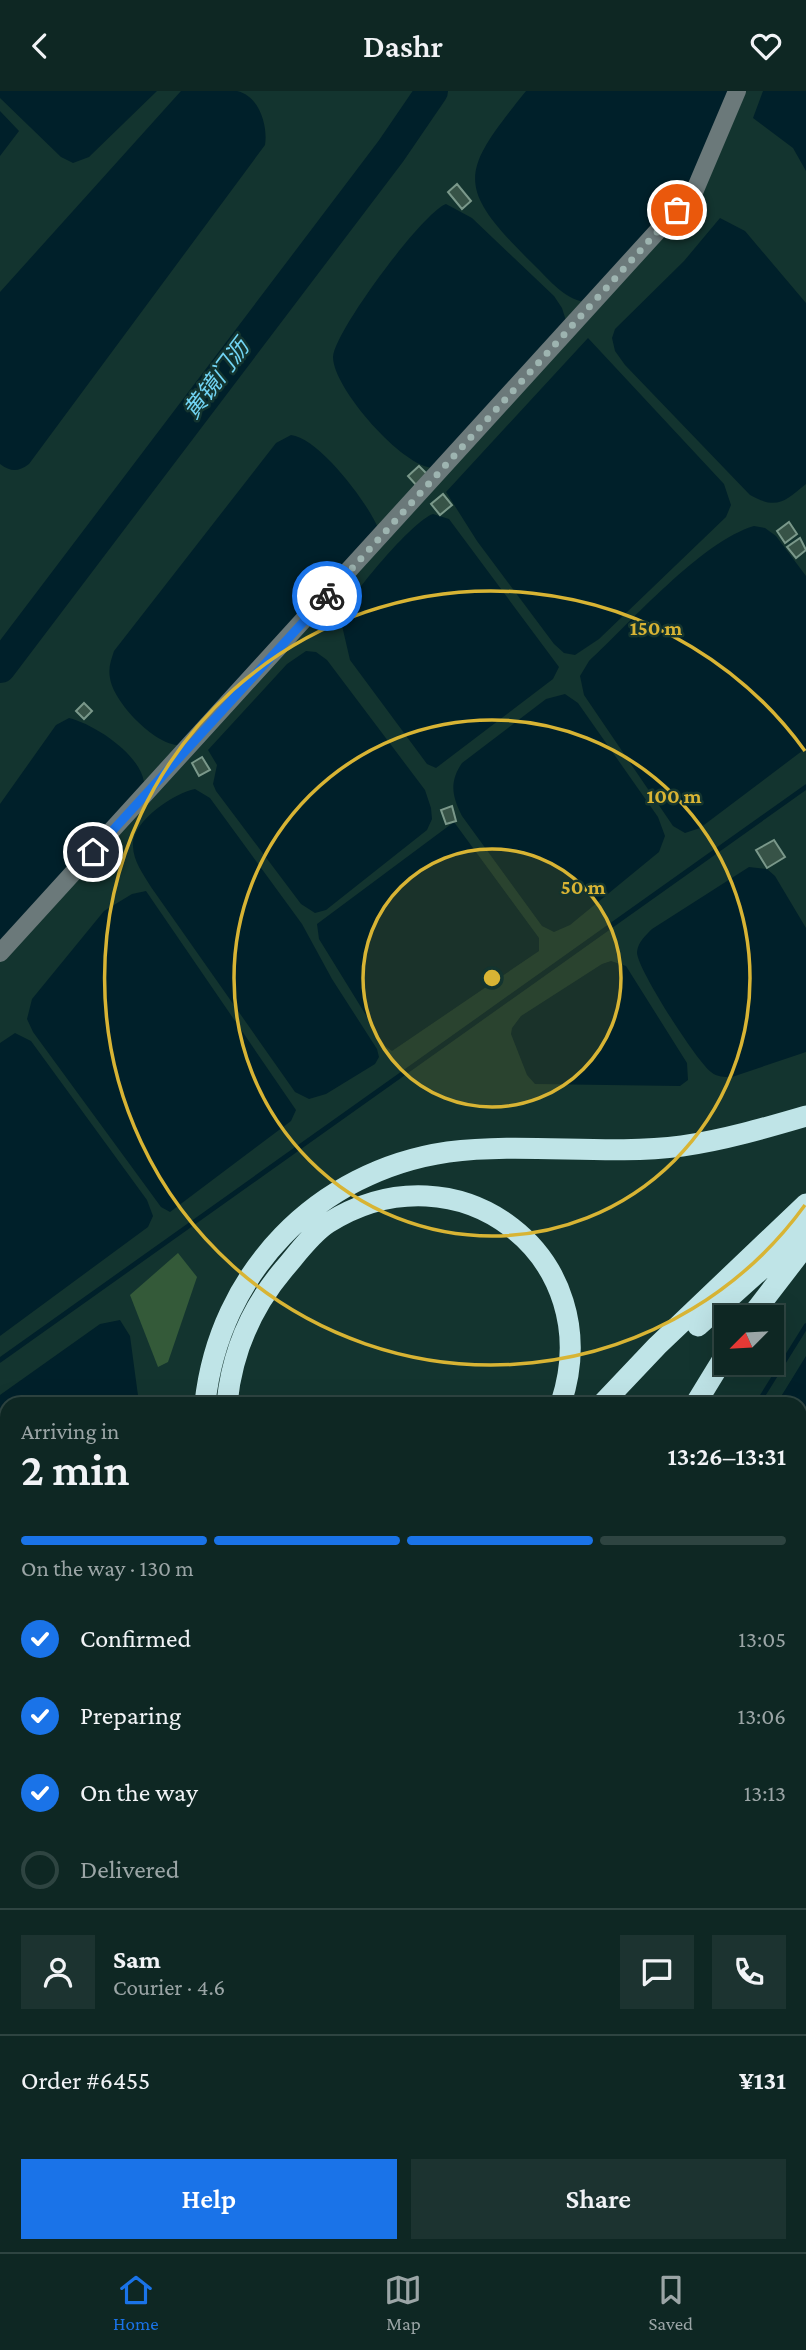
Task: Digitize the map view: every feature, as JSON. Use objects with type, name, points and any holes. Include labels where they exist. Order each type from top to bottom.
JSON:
[{"type":"highway","points":[[206,1397],[209,1373],[227,1316],[256,1266],[299,1219],[341,1188],[393,1166],[447,1153],[516,1148],[680,1146],[750,1133],[806,1116]]},
{"type":"highway","points":[[228,1397],[242,1335],[268,1288],[299,1251],[327,1224],[365,1205],[397,1196],[430,1195],[481,1207],[513,1226],[541,1255],[559,1290],[570,1332],[568,1383],[563,1397]]},
{"type":"highway","points":[[625,1397],[662,1350],[806,1204]]},
{"type":"highway","points":[[610,1397],[806,1229]]},
{"type":"highway","points":[[760,1305],[806,1245]]},
{"type":"highway","points":[[700,1397],[714,1374]]},
{"type":"street","points":[[0,953],[695,190],[737,91]]},
{"type":"green space","points":[[178,1253],[197,1277],[168,1362],[158,1367],[130,1295]]},
{"type":"water","points":[[0,91],[157,91],[89,157],[73,163],[61,157],[0,98]]},
{"type":"water","points":[[181,91],[237,91],[245,94],[261,113],[265,145],[29,464],[18,470],[8,469],[0,464],[0,292]]},
{"type":"water","points":[[526,91],[740,91],[699,174],[585,302],[562,292],[549,280],[505,235],[488,214],[478,195],[475,177],[479,160],[489,141]]},
{"type":"water","points":[[763,91],[806,91],[806,171],[793,148],[753,118]]},
{"type":"water","points":[[0,111],[19,131],[0,156]]},
{"type":"water","points":[[446,204],[472,218],[554,296],[562,308],[568,327],[434,468],[421,465],[405,455],[372,424],[344,387],[333,357],[348,324],[381,274],[419,228]]},
{"type":"water","points":[[720,218],[745,231],[806,303],[806,484],[780,502],[767,502],[750,495],[625,365],[615,351],[612,338],[615,329],[684,261]]},
{"type":"water","points":[[588,338],[724,484],[731,505],[726,517],[599,639],[575,655],[564,653],[554,644],[477,541],[446,492]]},
{"type":"water","points":[[291,435],[315,447],[328,459],[364,503],[378,528],[182,745],[172,744],[138,722],[119,699],[109,674],[114,651],[276,443]]},
{"type":"water","points":[[433,514],[449,519],[559,667],[553,679],[436,768],[427,764],[350,660],[340,617],[383,560],[411,530]]},
{"type":"water","points":[[754,526],[765,528],[776,536],[806,576],[806,748],[700,828],[685,833],[673,826],[584,695],[580,676],[589,661],[690,565],[712,548]]},
{"type":"water","points":[[306,651],[316,652],[327,660],[425,790],[432,819],[427,830],[326,910],[315,913],[301,904],[216,791],[213,784],[217,765],[208,750],[287,664]]},
{"type":"water","points":[[565,694],[578,703],[658,817],[665,836],[659,852],[570,925],[554,932],[542,926],[462,816],[453,789],[455,776],[462,763],[546,699]]},
{"type":"water","points":[[69,718],[103,734],[125,751],[141,771],[144,782],[0,947],[0,804],[56,725]]},
{"type":"water","points":[[195,789],[210,798],[302,924],[332,979],[377,1049],[379,1057],[375,1064],[326,1094],[309,1099],[295,1092],[151,887],[137,862],[133,852],[134,837],[146,818],[176,796]]},
{"type":"water","points":[[454,822],[539,938],[539,951],[392,1051],[385,1046],[319,939],[317,924]]},
{"type":"water","points":[[749,867],[767,869],[775,876],[806,928],[806,1052],[732,1077],[723,1077],[711,1072],[704,1065],[681,1034],[646,976],[637,952],[640,942],[652,929]]},
{"type":"water","points":[[146,891],[296,1110],[291,1121],[170,1212],[161,1207],[33,1032],[27,1019],[32,999],[104,911],[132,894]]},
{"type":"water","points":[[611,961],[626,966],[687,1063],[688,1080],[680,1086],[535,1084],[527,1075],[511,1034],[512,1028],[521,1016],[602,964]]},
{"type":"water","points":[[15,1033],[31,1041],[147,1200],[153,1216],[148,1227],[0,1336],[0,1043]]},
{"type":"water","points":[[120,1320],[130,1336],[138,1397],[0,1397],[0,1395],[100,1324]]},
{"type":"water","points":[[806,1356],[806,1397],[781,1397]]},
{"type":"building","points":[[457,184],[471,201],[462,209],[448,192]]},
{"type":"building","points":[[419,466],[429,476],[418,487],[408,476]]},
{"type":"building","points":[[443,494],[452,505],[440,515],[431,504]]},
{"type":"building","points":[[789,522],[797,534],[785,543],[777,531]]},
{"type":"building","points":[[800,538],[806,550],[796,558],[787,547]]},
{"type":"building","points":[[84,703],[92,711],[84,719],[76,711]]},
{"type":"building","points":[[202,757],[210,770],[199,776],[192,763]]},
{"type":"building","points":[[452,806],[456,821],[446,824],[441,810]]},
{"type":"building","points":[[774,840],[785,857],[767,868],[756,850]]},
{"type":"waterway","name":"黄镜门沥","points":[[0,667],[391,151],[432,91]]},
{"type":"waterway","points":[[0,1360],[806,787]]},
{"type":"waterway","points":[[762,1397],[806,1326]]},
{"type":"way so far","points":[[327,596],[677,210]]},
{"type":"route","points":[[93,852],[327,596]]}]
